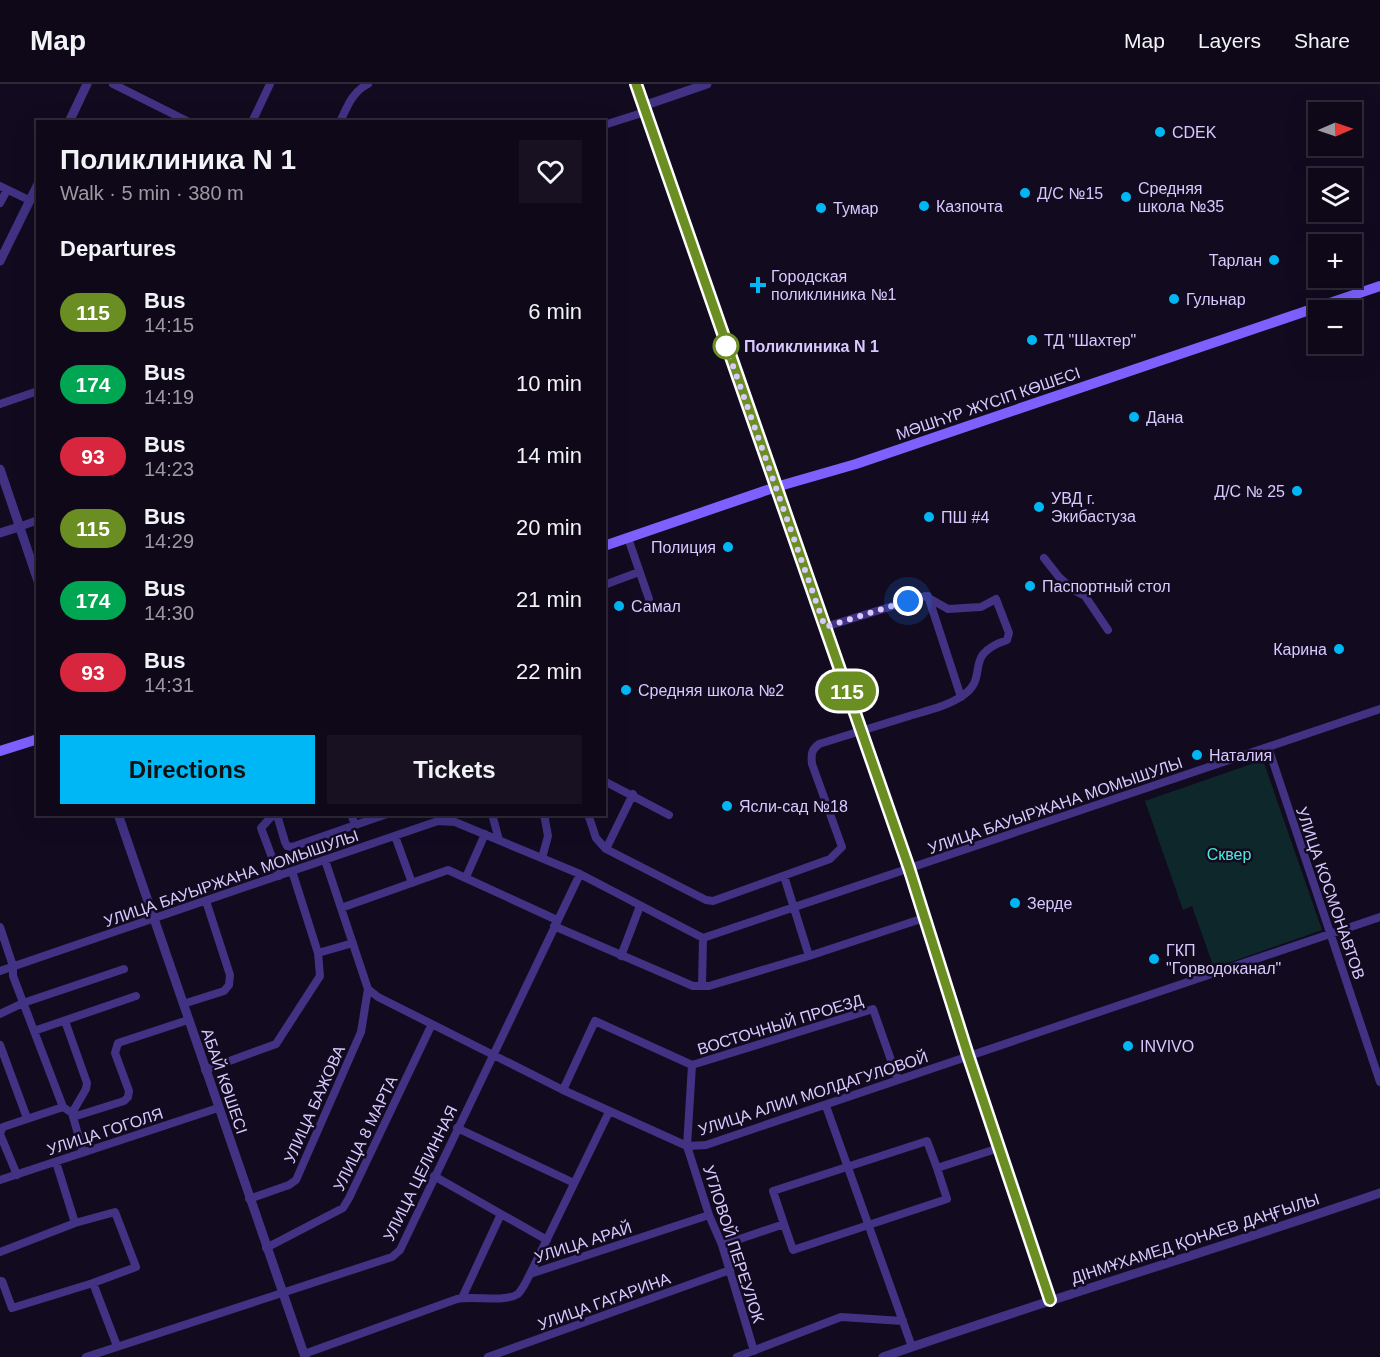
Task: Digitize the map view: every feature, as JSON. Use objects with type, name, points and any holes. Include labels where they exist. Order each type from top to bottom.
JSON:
[{"type":"main road","points":[[636,84],[776,487]]},
{"type":"main road","name":"МӘШҺҮР ЖҮСІП КӨШЕСІ","points":[[606,545],[776,487],[856,464],[1380,286]]},
{"type":"main road","points":[[0,751],[36,740]]},
{"type":"street","points":[[70,120],[85,84]]},
{"type":"street","points":[[112,84],[185,120]]},
{"type":"street","points":[[253,120],[270,84]]},
{"type":"street","points":[[341,120],[351,99],[358,90],[368,84]]},
{"type":"street","points":[[606,124],[707,84]]},
{"type":"street","points":[[0,203],[3,188],[29,200]]},
{"type":"street","points":[[0,261],[36,188]]},
{"type":"street","points":[[0,404],[36,392]]},
{"type":"street","points":[[0,470],[36,575]]},
{"type":"street","points":[[776,487],[909,868],[968,1055],[1050,1300]]},
{"type":"street","points":[[0,533],[36,521]]},
{"type":"street","points":[[628,538],[649,599]]},
{"type":"street","points":[[1044,558],[1072,589],[1085,596],[1108,630]]},
{"type":"street","points":[[606,584],[639,572]]},
{"type":"street","points":[[589,816],[596,838],[606,849],[706,900],[713,901],[830,859],[842,847],[812,764],[811,755],[814,748],[819,744],[940,706],[961,697],[971,688],[978,675],[978,662],[981,654],[991,646],[1009,638],[996,599],[981,607],[951,610],[945,609],[928,596],[825,627]]},
{"type":"street","points":[[928,596],[961,697]]},
{"type":"street","name":"УЛИЦА БАУЫРЖАНА МОМЫШУЛЫ","points":[[0,970],[438,821],[454,818],[485,834],[580,874],[703,938],[1380,710]]},
{"type":"street","name":"УЛИЦА КОСМОНАВТОВ","points":[[1268,747],[1380,1082]]},
{"type":"street","points":[[606,782],[633,794],[669,815]]},
{"type":"street","points":[[606,849],[633,794]]},
{"type":"street","name":"АБАЙ КӨШЕСІ","points":[[119,816],[304,1356]]},
{"type":"street","points":[[276,816],[263,824],[261,828],[279,876]]},
{"type":"street","points":[[278,816],[285,842],[287,846],[292,847],[381,816]]},
{"type":"street","points":[[352,816],[355,825]]},
{"type":"street","points":[[493,816],[500,840]]},
{"type":"street","points":[[542,858],[548,836],[544,816]]},
{"type":"street","points":[[466,877],[485,834]]},
{"type":"street","points":[[395,836],[412,883]]},
{"type":"street","points":[[325,860],[368,989]]},
{"type":"street","points":[[341,908],[448,870],[621,956],[693,986],[710,986],[809,957],[924,918]]},
{"type":"street","points":[[205,1070],[276,1044],[320,976],[318,953],[291,871]]},
{"type":"street","name":"УЛИЦА ЦЕЛИННАЯ","points":[[86,1357],[392,1257],[400,1250],[580,874]]},
{"type":"street","points":[[784,876],[809,957]]},
{"type":"street","points":[[183,1004],[224,991],[229,985],[230,975],[206,901]]},
{"type":"street","points":[[621,956],[640,906]]},
{"type":"street","name":"УЛИЦА АЛИИ МОЛДАГУЛОВОЙ","points":[[368,989],[378,997],[609,1112],[687,1146],[706,1145],[1380,917]]},
{"type":"street","points":[[0,927],[23,1004],[63,1107],[73,1115],[83,1152]]},
{"type":"street","points":[[702,986],[703,938]]},
{"type":"street","points":[[318,953],[353,943]]},
{"type":"street","points":[[0,1014],[124,969]]},
{"type":"street","name":"УЛИЦА БАЖОВА","points":[[249,1199],[289,1185],[296,1180],[361,1032],[368,989]]},
{"type":"street","points":[[34,1031],[136,996]]},
{"type":"street","name":"ВОСТОЧНЫЙ ПРОЕЗД","points":[[563,1090],[595,1021],[692,1065],[873,1009],[898,1080]]},
{"type":"street","points":[[73,1115],[124,1101],[128,1097],[129,1091],[115,1053],[118,1042],[188,1020]]},
{"type":"street","points":[[65,1021],[87,1083],[73,1115]]},
{"type":"street","name":"УЛИЦА 8 МАРТА","points":[[266,1248],[343,1208],[432,1024]]},
{"type":"street","points":[[0,1045],[27,1118]]},
{"type":"street","name":"ВОСТОЧНЫЙ ПРОЕЗД","points":[[687,1146],[692,1065]]},
{"type":"street","points":[[826,1106],[912,1347]]},
{"type":"street","points":[[17,1174],[0,1133],[3,1127],[63,1107]]},
{"type":"street","name":"УЛИЦА ГОГОЛЯ","points":[[0,1180],[218,1108]]},
{"type":"street","points":[[530,1274],[609,1112]]},
{"type":"street","points":[[457,1128],[574,1183]]},
{"type":"street","points":[[927,1141],[937,1168],[947,1199],[793,1251],[773,1191],[927,1141]]},
{"type":"street","name":"УГЛОВОЙ ПЕРЕУЛОК","points":[[687,1146],[709,1215],[722,1245],[754,1351]]},
{"type":"street","points":[[937,1168],[999,1148]]},
{"type":"street","points":[[56,1162],[75,1223]]},
{"type":"street","points":[[434,1176],[547,1240]]},
{"type":"street","name":"ДІНМҰХАМЕД ҚОНАЕВ ДАҢҒЫЛЫ","points":[[884,1357],[1050,1300],[1278,1229],[1380,1193]]},
{"type":"street","points":[[0,1252],[75,1223],[115,1212],[136,1267],[12,1308],[0,1279]]},
{"type":"street","points":[[462,1298],[501,1214]]},
{"type":"street","name":"УЛИЦА АРАЙ","points":[[304,1356],[462,1298],[510,1298],[520,1292],[530,1274],[709,1215]]},
{"type":"street","points":[[722,1245],[784,1224]]},
{"type":"street","name":"УЛИЦА ГАГАРИНА","points":[[488,1357],[730,1270]]},
{"type":"street","points":[[93,1282],[117,1346]]},
{"type":"street","points":[[737,1357],[841,1317],[903,1322]]},
{"type":"green space","name":"Сквер","points":[[1263,760],[1322,930],[1214,968],[1192,906],[1183,910],[1145,801]]},
{"type":"bus line","name":"115","points":[[636,84],[909,868],[968,1055],[1050,1300]]},
{"type":"place","name":"CDEK","points":[[1160,132]]},
{"type":"place","name":"Д/С №15","points":[[1025,193]]},
{"type":"place","name":"Средняя школа №35","points":[[1126,197]]},
{"type":"place","name":"Казпочта","points":[[924,206]]},
{"type":"place","name":"Тумар","points":[[821,208]]},
{"type":"place","name":"Тарлан","points":[[1274,260]]},
{"type":"place","name":"Городская поликлиника №1","points":[[758,285]]},
{"type":"place","name":"Гульнар","points":[[1174,299]]},
{"type":"place","name":"ТД \"Шахтер\"","points":[[1032,340]]},
{"type":"place","name":"Поликлиника N 1","points":[[726,346]]},
{"type":"place","name":"Дана","points":[[1134,417]]},
{"type":"place","name":"Д/С № 25","points":[[1297,491]]},
{"type":"place","name":"УВД г. Экибастуза","points":[[1039,507]]},
{"type":"place","name":"ПШ #4","points":[[929,517]]},
{"type":"place","name":"Полиция","points":[[728,547]]},
{"type":"place","name":"Паспортный стол","points":[[1030,586]]},
{"type":"place","name":"Самал","points":[[619,606]]},
{"type":"place","name":"Карина","points":[[1339,649]]},
{"type":"place","name":"Средняя школа №2","points":[[626,690]]},
{"type":"place","name":"Наталия","points":[[1197,755]]},
{"type":"place","name":"Ясли-сад №18","points":[[727,806]]},
{"type":"place","name":"Зерде","points":[[1015,903]]},
{"type":"place","name":"ГКП \"Горводоканал\"","points":[[1154,959]]},
{"type":"place","name":"INVIVO","points":[[1128,1046]]},
{"type":"route","points":[[726,346],[825,627],[908,601]]}]
